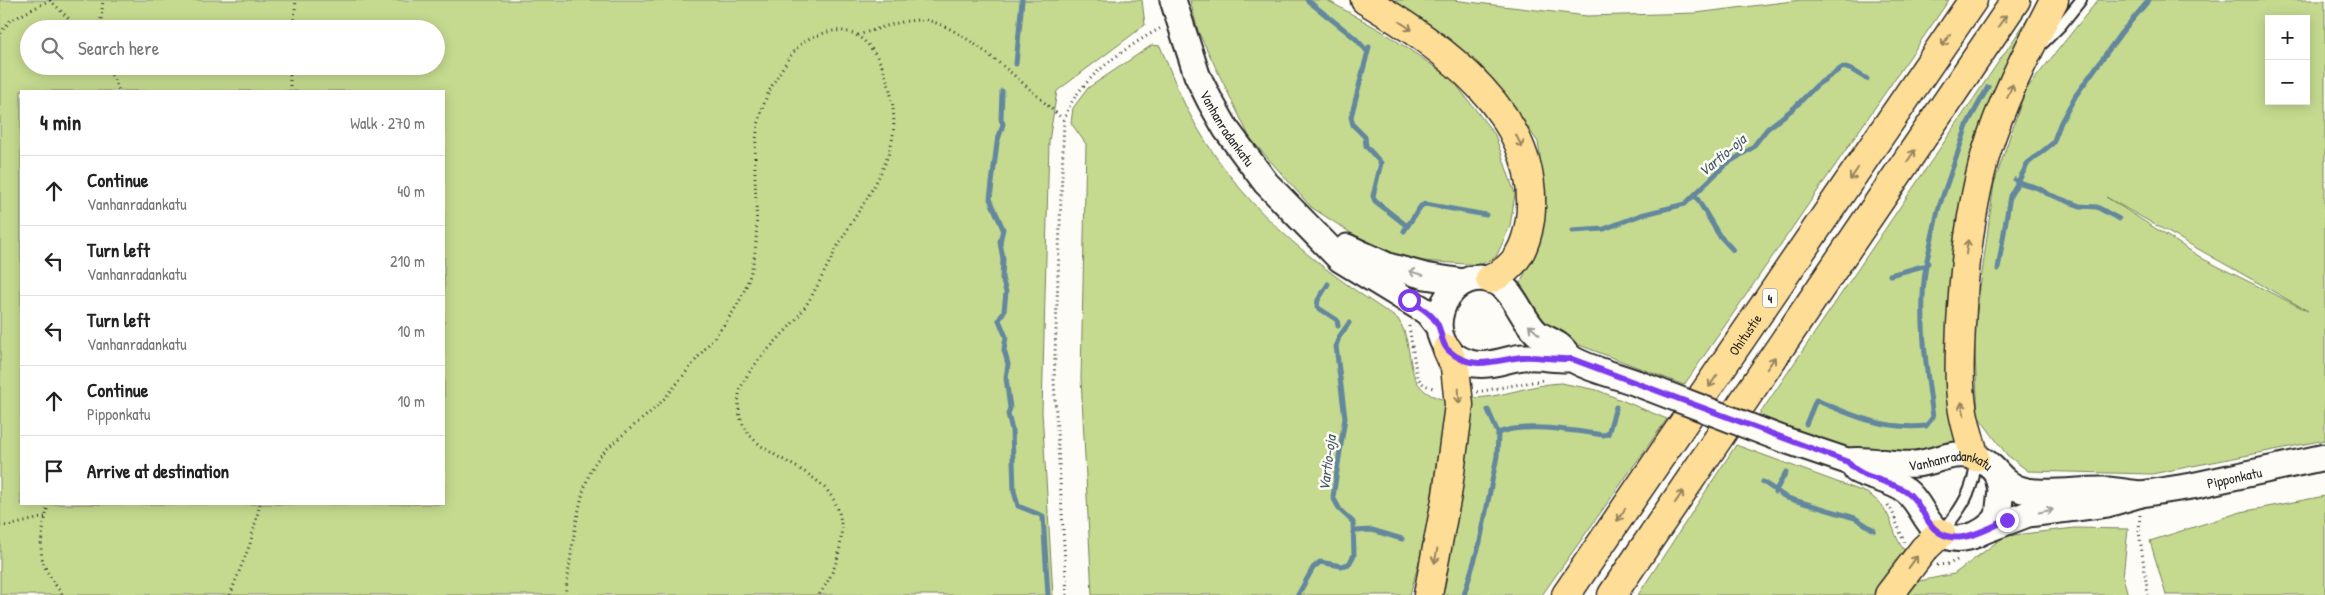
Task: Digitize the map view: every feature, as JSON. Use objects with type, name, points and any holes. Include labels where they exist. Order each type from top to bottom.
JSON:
[{"type":"highway","points":[[1365,0],[1410,28],[1460,67],[1499,110],[1514,131],[1524,150],[1531,179],[1532,194],[1526,236],[1512,266],[1504,273],[1477,280]]},
{"type":"highway","name":"Ohitustie","points":[[1566,595],[1974,0]]},
{"type":"highway","points":[[1612,595],[2016,0]]},
{"type":"highway","points":[[1974,456],[1962,407],[1960,383],[1963,277],[1971,221],[1987,152],[2022,63],[2054,0]]},
{"type":"highway","points":[[1428,595],[1447,494],[1459,405],[1455,367],[1443,337]]},
{"type":"highway","points":[[1889,595],[1924,548],[1941,533]]},
{"type":"street","name":"Vanhanradankatu","points":[[1176,11],[1197,75],[1226,129],[1266,183],[1317,233],[1340,259],[1427,312],[1443,337],[1468,362],[1477,364],[1521,358],[1572,359],[1782,439],[1848,462],[1858,471],[1906,491],[1916,501],[1934,528],[1941,533]]},
{"type":"street","name":"Vanhanradankatu","points":[[1317,233],[1388,266],[1425,276],[1501,284],[1526,322],[1539,335],[1558,344],[1572,359]]},
{"type":"street","points":[[1443,337],[1443,304],[1451,291],[1477,280]]},
{"type":"street","name":"Vanhanradankatu","points":[[1848,462],[1856,460],[1895,465],[1918,464],[1952,454],[1974,456],[1987,463],[1997,474],[2001,490],[1998,517],[1983,531]]},
{"type":"street","name":"Pipponkatu","points":[[1983,531],[2028,514],[2057,508],[2140,503],[2325,457]]},
{"type":"street","name":"Pipponkatu","points":[[1997,474],[2013,487],[2028,491],[2106,490],[2140,503]]},
{"type":"street","points":[[1941,533],[1953,538],[1967,538],[1983,531]]},
{"type":"lane","points":[[2022,63],[2061,25],[2081,0]]},
{"type":"lane","points":[[1941,533],[1965,502],[1974,478],[1974,456]]},
{"type":"path","points":[[0,32],[10,21],[50,0],[70,20]]},
{"type":"path","points":[[101,20],[103,0]]},
{"type":"path","points":[[293,20],[296,0]]},
{"type":"path","points":[[1067,595],[1054,381],[1064,120],[1066,112],[1082,88],[1103,68],[1160,29],[1176,11]]},
{"type":"path","points":[[858,35],[886,26],[922,20],[942,25],[969,40],[1064,120]]},
{"type":"path","points":[[565,595],[576,530],[589,476],[597,460],[659,405],[736,308],[746,286],[754,255],[755,238],[754,142],[762,108],[770,90],[784,66],[803,42],[829,30],[844,29],[858,35],[881,63],[892,100],[894,127],[891,146],[877,182],[844,235],[802,311],[787,331],[750,370],[740,394],[742,419],[754,440],[779,458],[812,475],[832,494],[838,506],[842,531],[840,546],[831,577],[819,595]]},
{"type":"path","points":[[111,75],[119,90]]},
{"type":"path","points":[[290,75],[290,90]]},
{"type":"path","points":[[2140,503],[2139,531],[2148,595]]},
{"type":"path","points":[[48,505],[39,551],[48,575],[63,595]]},
{"type":"path","points":[[230,595],[250,544],[260,505]]},
{"type":"path","points":[[0,525],[8,526],[45,517]]},
{"type":"green space","points":[[0,0],[1142,0],[1145,25],[1057,91],[1049,141],[1042,412],[1053,595],[0,595]]},
{"type":"green space","points":[[1190,0],[1327,0],[1385,33],[1451,78],[1495,135],[1515,194],[1510,226],[1496,257],[1480,265],[1423,261],[1377,250],[1311,207],[1250,138],[1198,31]]},
{"type":"green space","points":[[1386,0],[1452,0],[1587,16],[1696,13],[1801,0],[1949,0],[1684,385],[1574,343],[1539,319],[1519,286],[1542,236],[1546,197],[1538,142],[1500,88],[1454,45]]},
{"type":"green space","points":[[2098,0],[2325,0],[2325,440],[2152,474],[2028,471],[2007,455],[1978,416],[1974,333],[1994,184],[2025,91]],"holes":[[[2106,197],[2308,311],[2205,260]]]},
{"type":"green space","points":[[2031,14],[2037,18],[1999,91],[1957,441],[1930,451],[1886,456],[1837,446],[1759,415]]},
{"type":"green space","points":[[1152,45],[1160,46],[1187,109],[1207,143],[1253,203],[1278,229],[1306,253],[1335,276],[1398,319],[1404,331],[1415,379],[1421,388],[1431,395],[1446,400],[1425,539],[1410,595],[1092,595],[1081,378],[1086,144],[1071,123],[1073,108],[1088,88]]},
{"type":"green space","points":[[1561,383],[1597,390],[1667,419],[1542,595],[1437,595],[1471,398],[1494,396]]},
{"type":"green space","points":[[1736,445],[1867,493],[1877,500],[1888,515],[1897,539],[1908,555],[1880,595],[1638,595]]},
{"type":"green space","points":[[2325,496],[2325,595],[2166,595],[2150,541],[2241,512]]},
{"type":"green space","points":[[2075,528],[2128,529],[2123,577],[2128,595],[1908,595],[1919,581],[1954,574],[2005,536]]},
{"type":"waterway","points":[[1016,64],[1022,0]]},
{"type":"waterway","points":[[1307,0],[1355,38],[1368,52]]},
{"type":"waterway","name":"Vartio-oja","points":[[2015,180],[2018,182],[2028,163],[2053,143],[2061,122],[2076,95],[2121,33],[2149,0]]},
{"type":"waterway","points":[[1369,47],[1351,117],[1353,125],[1365,137],[1366,146],[1381,163],[1373,196],[1375,201],[1407,226]]},
{"type":"waterway","name":"Vartio-oja","points":[[1572,231],[1604,229],[1641,215],[1685,204],[1725,165],[1752,148],[1767,129],[1794,108],[1817,85],[1843,67],[1867,79]]},
{"type":"waterway","points":[[1806,424],[1816,400],[1856,416],[1883,424],[1911,427],[1926,426],[1933,417],[1923,322],[1926,265],[1928,263],[1927,260],[1938,210],[1968,123],[1988,87]]},
{"type":"waterway","points":[[1002,91],[1001,119],[1003,124],[997,143],[990,199],[1003,229],[1000,242],[1003,259],[1002,278],[1006,292],[1004,311],[999,320],[1006,337],[1004,350],[1008,364],[1006,378],[1010,408],[1008,414],[1012,430],[1014,491],[1018,506],[1043,516],[1048,595]]},
{"type":"waterway","points":[[1998,269],[2010,196],[2018,182],[2038,188],[2048,194],[2080,206],[2097,207],[2119,219]]},
{"type":"waterway","points":[[1695,195],[1719,235],[1733,250]]},
{"type":"waterway","name":"Vartio-oja","points":[[1404,231],[1421,206],[1425,204],[1486,215]]},
{"type":"waterway","points":[[1890,275],[1923,266]]},
{"type":"waterway","points":[[1328,284],[1318,300],[1317,307],[1337,320],[1338,326]]},
{"type":"waterway","name":"Vartio-oja","points":[[1298,595],[1313,568],[1320,562],[1341,566],[1349,564],[1354,555],[1353,522],[1340,510],[1333,497],[1345,418],[1336,346],[1339,337],[1349,323]]},
{"type":"waterway","points":[[1498,433],[1521,428],[1535,428],[1608,434],[1616,407]]},
{"type":"waterway","points":[[1464,595],[1480,542],[1497,456],[1498,433],[1488,410]]},
{"type":"waterway","points":[[1775,492],[1786,472]]},
{"type":"waterway","points":[[1763,482],[1787,498],[1855,518],[1874,530]]},
{"type":"waterway","points":[[1354,531],[1372,530],[1402,539]]},
{"type":"route","points":[[1409,300],[1427,312],[1438,326],[1447,349],[1468,362],[1485,364],[1532,357],[1556,360],[1572,359],[1782,439],[1848,462],[1852,468],[1906,491],[1916,501],[1934,528],[1953,538],[1967,538],[2007,520]]}]
